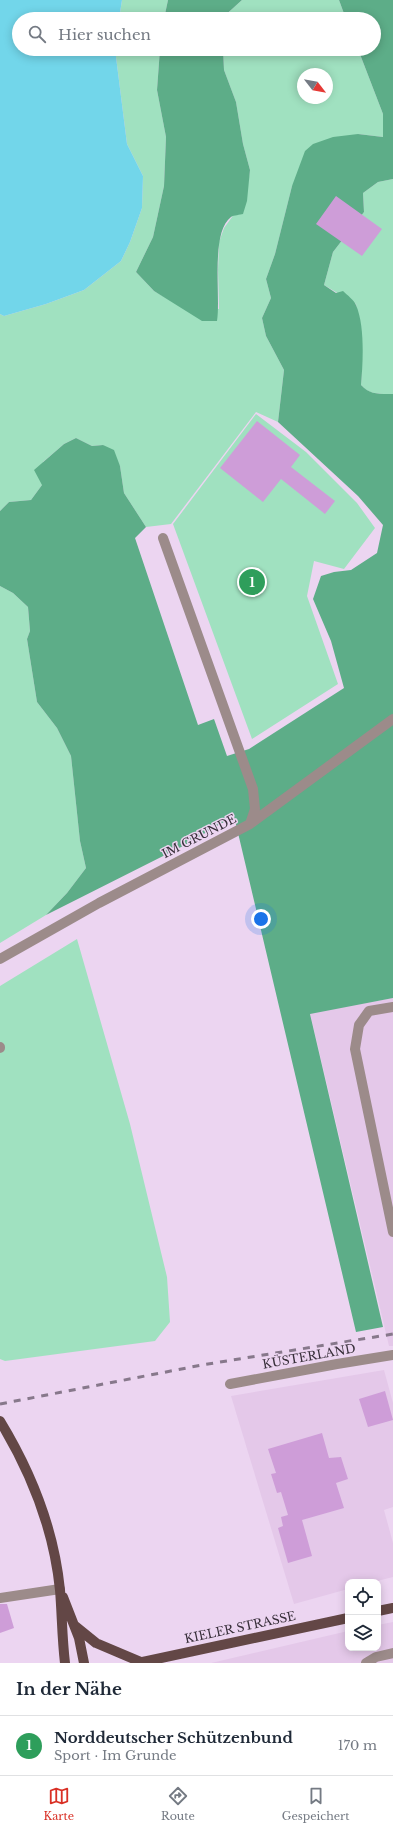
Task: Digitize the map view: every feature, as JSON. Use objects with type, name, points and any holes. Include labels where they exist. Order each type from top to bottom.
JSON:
[{"type":"main road","points":[[0,1421],[20,1456],[37,1494],[45,1519],[60,1589],[74,1625],[84,1663]]},
{"type":"main road","points":[[60,1589],[65,1663]]},
{"type":"main road","points":[[381,1610],[393,1608]]},
{"type":"main road","name":"KIELER STRASSE","points":[[139,1663],[345,1619]]},
{"type":"main road","points":[[74,1625],[96,1643],[139,1663]]},
{"type":"street","name":"IM GRUNDE","points":[[0,959],[99,903],[250,824],[255,809],[253,789],[163,538]]},
{"type":"street","points":[[250,824],[393,718]]},
{"type":"street","points":[[393,1007],[369,1011],[359,1025],[355,1049],[393,1232]]},
{"type":"street","name":"KÜSTERLAND","points":[[230,1384],[337,1364],[393,1356]]},
{"type":"street","points":[[0,1598],[60,1589]]},
{"type":"street","points":[[366,1663],[376,1657],[393,1653]]},
{"type":"shaded area","points":[[393,998],[393,1346],[389,1346],[310,1013]]},
{"type":"shaded area","points":[[384,1370],[393,1403],[393,1507],[384,1510],[393,1543],[393,1577],[381,1580],[345,1579],[345,1590],[294,1604],[231,1396]]},
{"type":"shaded area","points":[[393,1622],[393,1663],[211,1663],[345,1632],[345,1651],[381,1651],[381,1624]]},
{"type":"green space","points":[[122,0],[168,0],[165,12],[120,12]]},
{"type":"green space","points":[[168,0],[242,0],[229,12],[165,12]]},
{"type":"green space","points":[[242,0],[339,0],[343,12],[229,12]]},
{"type":"green space","points":[[339,0],[393,0],[393,179],[378,182],[363,193],[364,212],[333,252],[324,285],[336,293],[343,291],[356,305],[362,333],[363,355],[361,385],[368,391],[380,394],[393,394],[393,998],[310,1014],[383,1327],[356,1332],[234,816],[185,845],[46,915],[67,893],[86,868],[80,841],[71,756],[57,728],[37,702],[27,639],[30,631],[28,607],[13,593],[0,586],[0,511],[9,502],[31,500],[42,485],[34,470],[64,444],[76,438],[92,446],[103,445],[114,450],[120,466],[124,493],[146,527],[135,538],[198,725],[214,719],[227,756],[249,749],[344,688],[331,641],[313,599],[321,576],[334,572],[351,570],[377,553],[383,525],[358,496],[278,422],[284,370],[266,336],[262,318],[271,298],[266,279],[275,254],[292,186],[305,151],[313,144],[333,137],[358,134],[383,137],[383,114],[361,56],[381,56],[381,12],[343,12]]},
{"type":"green space","points":[[116,56],[159,56],[157,90],[166,137],[164,186],[153,237],[136,272],[154,291],[175,303],[219,309],[219,242],[224,228],[232,217],[248,184],[250,170],[243,144],[236,102],[224,70],[223,56],[361,56],[383,114],[383,137],[358,134],[292,186],[275,254],[266,279],[271,298],[262,318],[266,336],[284,370],[278,422],[256,412],[171,524],[146,527],[124,493],[120,466],[103,445],[92,446],[76,438],[64,444],[43,462],[42,485],[31,500],[9,502],[0,511],[0,314],[4,316],[46,304],[84,290],[121,261],[130,242],[142,208],[143,176],[127,144]]},
{"type":"green space","points":[[159,56],[223,56],[224,70],[236,102],[243,144],[250,170],[247,201],[243,214],[231,217],[225,225],[221,236],[218,250],[217,321],[202,321],[154,291],[136,272],[153,237],[164,186],[166,137],[157,90]]},
{"type":"green space","points":[[393,179],[393,394],[379,394],[368,391],[361,385],[361,344],[356,304],[324,285],[333,252],[364,212],[363,193],[378,182]]},
{"type":"green space","points":[[256,414],[306,452],[357,503],[375,528],[344,569],[314,561],[307,596],[338,684],[252,739],[173,524]]},
{"type":"green space","points":[[0,586],[13,593],[28,607],[30,631],[27,639],[37,702],[57,728],[71,756],[80,841],[86,868],[67,893],[46,915],[0,943]]},
{"type":"green space","points":[[77,939],[130,1124],[167,1277],[170,1322],[155,1341],[5,1361],[0,1359],[0,986]]},
{"type":"water","points":[[0,0],[122,0],[120,12],[12,12],[12,56],[116,56],[127,144],[143,176],[142,208],[130,242],[121,261],[84,290],[46,304],[4,316],[0,314]]},
{"type":"building","points":[[336,196],[382,229],[362,256],[316,224]]},
{"type":"building","points":[[257,421],[300,455],[291,467],[335,501],[325,514],[281,479],[263,502],[220,468]]},
{"type":"building","points":[[385,1391],[393,1420],[368,1427],[359,1399]]},
{"type":"building","points":[[322,1433],[329,1458],[341,1457],[348,1479],[336,1483],[344,1508],[302,1520],[312,1556],[288,1563],[278,1528],[283,1526],[281,1517],[288,1515],[281,1492],[277,1493],[271,1474],[276,1473],[268,1449]]},
{"type":"building","points":[[0,1604],[7,1604],[14,1628],[0,1633]]},
{"type":"railway","points":[[0,1404],[202,1365],[393,1334]]},
{"type":"place","name":"Norddeutscher Schützenbund","points":[[252,582]]}]
